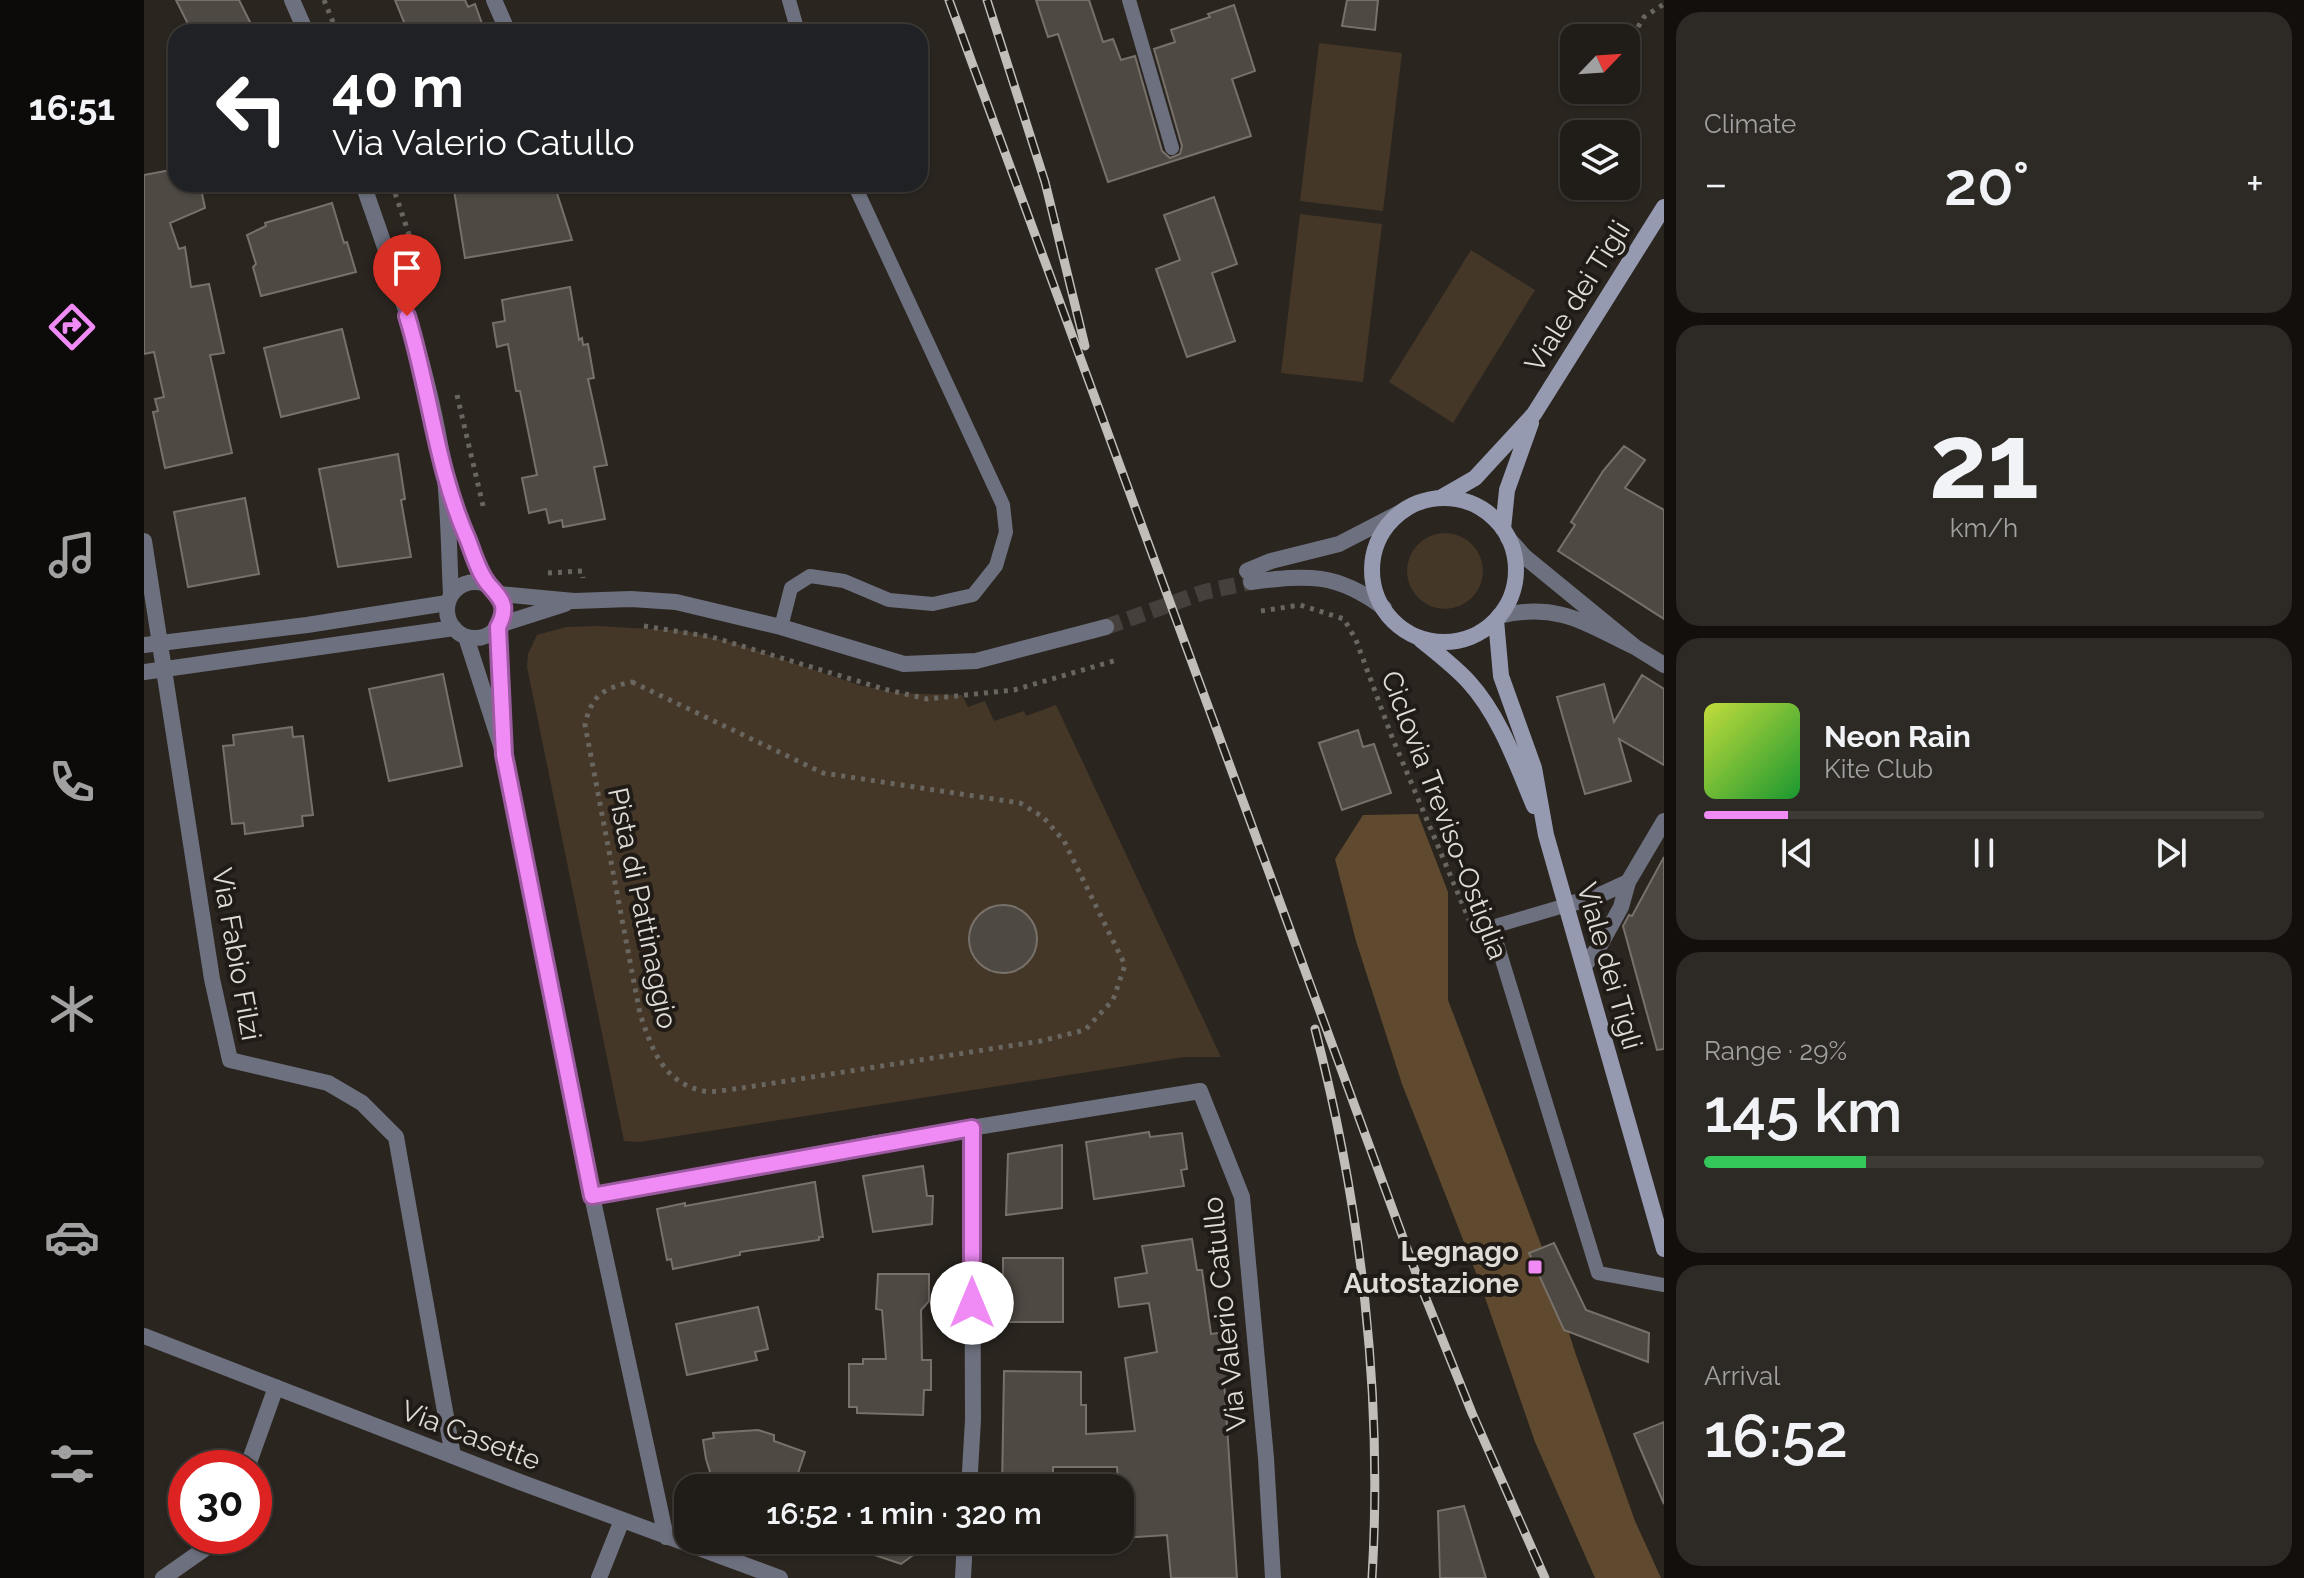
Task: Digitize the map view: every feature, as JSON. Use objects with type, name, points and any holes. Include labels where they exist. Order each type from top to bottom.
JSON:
[{"type":"street","points":[[292,0],[302,24]]},
{"type":"street","points":[[494,0],[504,24]]},
{"type":"street","points":[[366,192],[414,338],[445,478],[467,538],[503,610],[498,626],[504,755]]},
{"type":"street","name":"Viale dei Tigli","points":[[1403,511],[1416,504],[1441,498],[1475,478],[1534,414],[1664,207]]},
{"type":"street","name":"Viale dei Tigli","points":[[1534,414],[1507,490],[1506,534],[1515,564],[1515,580],[1512,593],[1497,618],[1501,676],[1534,768],[1546,835],[1664,1249]]},
{"type":"street","points":[[445,478],[449,621],[460,632],[504,755],[592,1196],[666,1537]]},
{"type":"street","points":[[1441,498],[1464,501],[1481,509],[1525,557],[1635,647],[1664,665]]},
{"type":"street","points":[[1384,608],[1355,588],[1315,577],[1249,576],[1271,561],[1339,544],[1403,511]]},
{"type":"street","points":[[1384,608],[1373,580],[1372,562],[1382,533],[1403,511]]},
{"type":"street","name":"Via Fabio Filzi","points":[[144,541],[152,644],[165,669],[212,979],[230,1060],[328,1083],[362,1103],[396,1137],[453,1456]]},
{"type":"street","points":[[152,644],[307,625],[449,599],[458,587],[468,582],[574,601],[631,599],[676,602],[781,627],[904,664],[976,661],[1106,627]]},
{"type":"street","points":[[144,672],[460,632],[483,637],[498,626],[574,601]]},
{"type":"street","name":"Viale dei Tigli","points":[[1384,608],[1401,628],[1417,637],[1468,681],[1493,714],[1546,835]]},
{"type":"street","points":[[1417,637],[1452,642],[1479,633],[1497,618],[1521,611],[1557,612],[1635,647]]},
{"type":"street","points":[[307,625],[310,650]]},
{"type":"street","points":[[1584,966],[1599,947],[1621,907],[1628,882],[1664,821]]},
{"type":"street","points":[[1567,905],[1628,882]]},
{"type":"street","name":"Via Valerio Catullo","points":[[592,1196],[1200,1091],[1242,1197],[1266,1458],[1273,1578]]},
{"type":"street","points":[[970,1474],[973,1420],[972,1128]]},
{"type":"street","name":"Via Casette","points":[[144,1336],[780,1578]]},
{"type":"street","points":[[253,1450],[276,1387]]},
{"type":"street","points":[[599,1578],[622,1520]]},
{"type":"street","points":[[163,1578],[197,1554]]},
{"type":"street","points":[[963,1578],[964,1554]]},
{"type":"lane","points":[[789,0],[796,24]]},
{"type":"lane","points":[[1129,0],[1172,148]]},
{"type":"lane","points":[[781,627],[791,588],[810,576],[844,581],[889,600],[933,604],[973,595],[996,566],[1006,532],[1003,505],[858,192]]},
{"type":"lane","points":[[1567,905],[1492,927],[1598,1273],[1664,1285]]},
{"type":"path","points":[[324,0],[334,24]]},
{"type":"path","points":[[1640,24],[1644,17],[1664,4]]},
{"type":"path","points":[[536,573],[582,571]]},
{"type":"path","name":"Ciclovia Treviso-Ostiglia","points":[[1261,611],[1300,605],[1344,619],[1356,640],[1392,737],[1471,924]]},
{"type":"path","name":"Pista di Pattinaggio","points":[[632,682],[823,773],[1020,803],[1043,817],[1064,841],[1125,965],[1113,1000],[1085,1030],[1041,1041],[705,1092],[678,1080],[655,1057],[640,1014],[585,725],[589,706],[600,694],[614,686],[632,682]]},
{"type":"shaded area","points":[[1319,43],[1402,53],[1383,211],[1300,201]]},
{"type":"shaded area","points":[[1300,214],[1382,224],[1363,382],[1281,373]]},
{"type":"shaded area","points":[[1471,250],[1535,290],[1453,423],[1389,382]]},
{"type":"shaded area","points":[[1453,533],[1466,539],[1477,550],[1483,571],[1481,586],[1466,603],[1453,609],[1437,609],[1424,603],[1409,586],[1407,563],[1413,550],[1430,535]]},
{"type":"shaded area","points":[[566,627],[685,631],[734,643],[859,685],[896,693],[962,695],[968,707],[985,701],[994,721],[1024,711],[1026,716],[1056,705],[1221,1057],[1184,1057],[639,1142],[624,1141],[527,667],[528,654],[537,635]]},
{"type":"shaded area","points":[[1418,814],[1448,892],[1448,1000],[1543,1250],[1575,1352],[1635,1521],[1661,1578],[1595,1578],[1535,1442],[1480,1283],[1402,1084],[1356,941],[1335,859],[1363,815]]},
{"type":"building","points":[[176,0],[239,0],[251,24],[188,24]]},
{"type":"building","points":[[395,0],[465,0],[468,7],[475,4],[482,24],[405,24]]},
{"type":"building","points":[[1036,0],[1089,0],[1103,42],[1113,39],[1121,60],[1135,56],[1162,151],[1170,158],[1180,154],[1182,146],[1154,49],[1175,42],[1171,30],[1234,5],[1255,71],[1232,79],[1251,136],[1108,182],[1058,34],[1048,37]]},
{"type":"building","points":[[1347,0],[1378,0],[1375,30],[1342,26]]},
{"type":"building","points":[[168,170],[168,192],[202,192],[205,208],[170,223],[179,249],[185,247],[191,287],[209,284],[224,353],[210,355],[232,453],[165,468],[153,412],[158,411],[155,399],[164,397],[154,352],[144,354],[144,175]]},
{"type":"building","points":[[454,192],[557,192],[572,240],[465,258]]},
{"type":"building","points":[[1214,197],[1237,264],[1212,273],[1235,341],[1187,357],[1156,269],[1180,260],[1164,215]]},
{"type":"building","points":[[332,203],[356,272],[261,296],[247,235],[266,226],[265,223]]},
{"type":"building","points":[[570,287],[579,340],[582,338],[583,345],[588,344],[594,378],[588,379],[607,465],[594,467],[605,519],[563,527],[562,520],[549,523],[546,509],[529,513],[522,478],[537,475],[508,344],[497,347],[493,323],[505,321],[502,300]]},
{"type":"building","points":[[342,329],[359,398],[281,417],[264,348]]},
{"type":"building","points":[[1624,446],[1645,460],[1625,488],[1664,510],[1664,619],[1558,551],[1575,525],[1571,522],[1603,471]]},
{"type":"building","points":[[398,454],[405,499],[401,500],[411,557],[338,567],[319,469]]},
{"type":"building","points":[[245,498],[259,574],[188,587],[174,512]]},
{"type":"building","points":[[443,674],[462,766],[389,781],[369,689]]},
{"type":"building","points":[[1642,675],[1664,689],[1664,765],[1619,739],[1631,781],[1585,794],[1557,697],[1604,684],[1614,722]]},
{"type":"building","points":[[292,727],[293,737],[303,736],[313,815],[302,816],[303,826],[245,834],[244,823],[232,824],[223,746],[234,745],[233,735]]},
{"type":"building","points":[[1358,730],[1363,747],[1374,744],[1391,793],[1342,810],[1319,743]]},
{"type":"building","points":[[1664,857],[1664,1049],[1657,1050],[1623,926],[1629,915],[1632,916]]},
{"type":"building","points":[[996,905],[1010,905],[1022,910],[1032,920],[1037,939],[1032,958],[1022,968],[1010,973],[996,973],[984,968],[974,958],[969,946],[969,932],[974,920],[984,910]]},
{"type":"building","points":[[1149,1132],[1150,1137],[1182,1133],[1187,1169],[1181,1170],[1184,1186],[1094,1199],[1086,1142]]},
{"type":"building","points":[[1062,1145],[1062,1208],[1006,1215],[1008,1154]]},
{"type":"building","points":[[923,1166],[927,1196],[933,1196],[932,1224],[873,1232],[863,1176]]},
{"type":"building","points":[[815,1182],[823,1237],[819,1240],[740,1252],[740,1255],[673,1269],[671,1259],[667,1260],[657,1209]]},
{"type":"building","points":[[1192,1239],[1197,1270],[1202,1270],[1211,1334],[1226,1332],[1232,1379],[1224,1380],[1237,1578],[1171,1578],[1167,1535],[1134,1537],[1134,1474],[1117,1474],[1117,1467],[1053,1467],[1053,1474],[1002,1474],[1004,1371],[1081,1372],[1081,1405],[1086,1405],[1086,1434],[1135,1431],[1125,1358],[1157,1352],[1149,1303],[1119,1307],[1115,1278],[1147,1273],[1142,1246]]},
{"type":"building","points":[[1554,1243],[1586,1310],[1649,1333],[1648,1362],[1564,1330],[1529,1253]]},
{"type":"building","points":[[1003,1258],[1063,1258],[1063,1322],[1003,1322]]},
{"type":"building","points":[[878,1274],[929,1274],[929,1301],[921,1310],[922,1360],[931,1360],[931,1390],[924,1390],[923,1415],[857,1413],[857,1407],[849,1407],[849,1364],[863,1364],[863,1359],[886,1359],[882,1310],[876,1309]]},
{"type":"building","points":[[758,1307],[768,1349],[755,1352],[757,1360],[687,1375],[676,1324]]},
{"type":"building","points":[[1664,1422],[1664,1504],[1634,1434]]},
{"type":"building","points":[[758,1430],[774,1435],[774,1441],[805,1452],[798,1474],[711,1474],[703,1440],[714,1438],[713,1433]]},
{"type":"building","points":[[1464,1506],[1486,1578],[1440,1578],[1438,1511]]},
{"type":"building","points":[[872,1554],[915,1554],[901,1564]]},
{"type":"tunnel","points":[[1106,627],[1204,592],[1251,582]]},
{"type":"railway","points":[[949,0],[1420,1284],[1472,1413],[1545,1578]]},
{"type":"railway","points":[[987,0],[1045,182],[1085,346]]},
{"type":"railway","points":[[1315,1029],[1345,1164],[1365,1301],[1374,1440],[1372,1578]]},
{"type":"place","name":"Legnago Autostazione","points":[[1535,1267]]},
{"type":"route","points":[[407,316],[429,397],[445,478],[488,585],[502,601],[502,618],[498,627],[504,755],[592,1196],[972,1128],[972,1303]]}]
